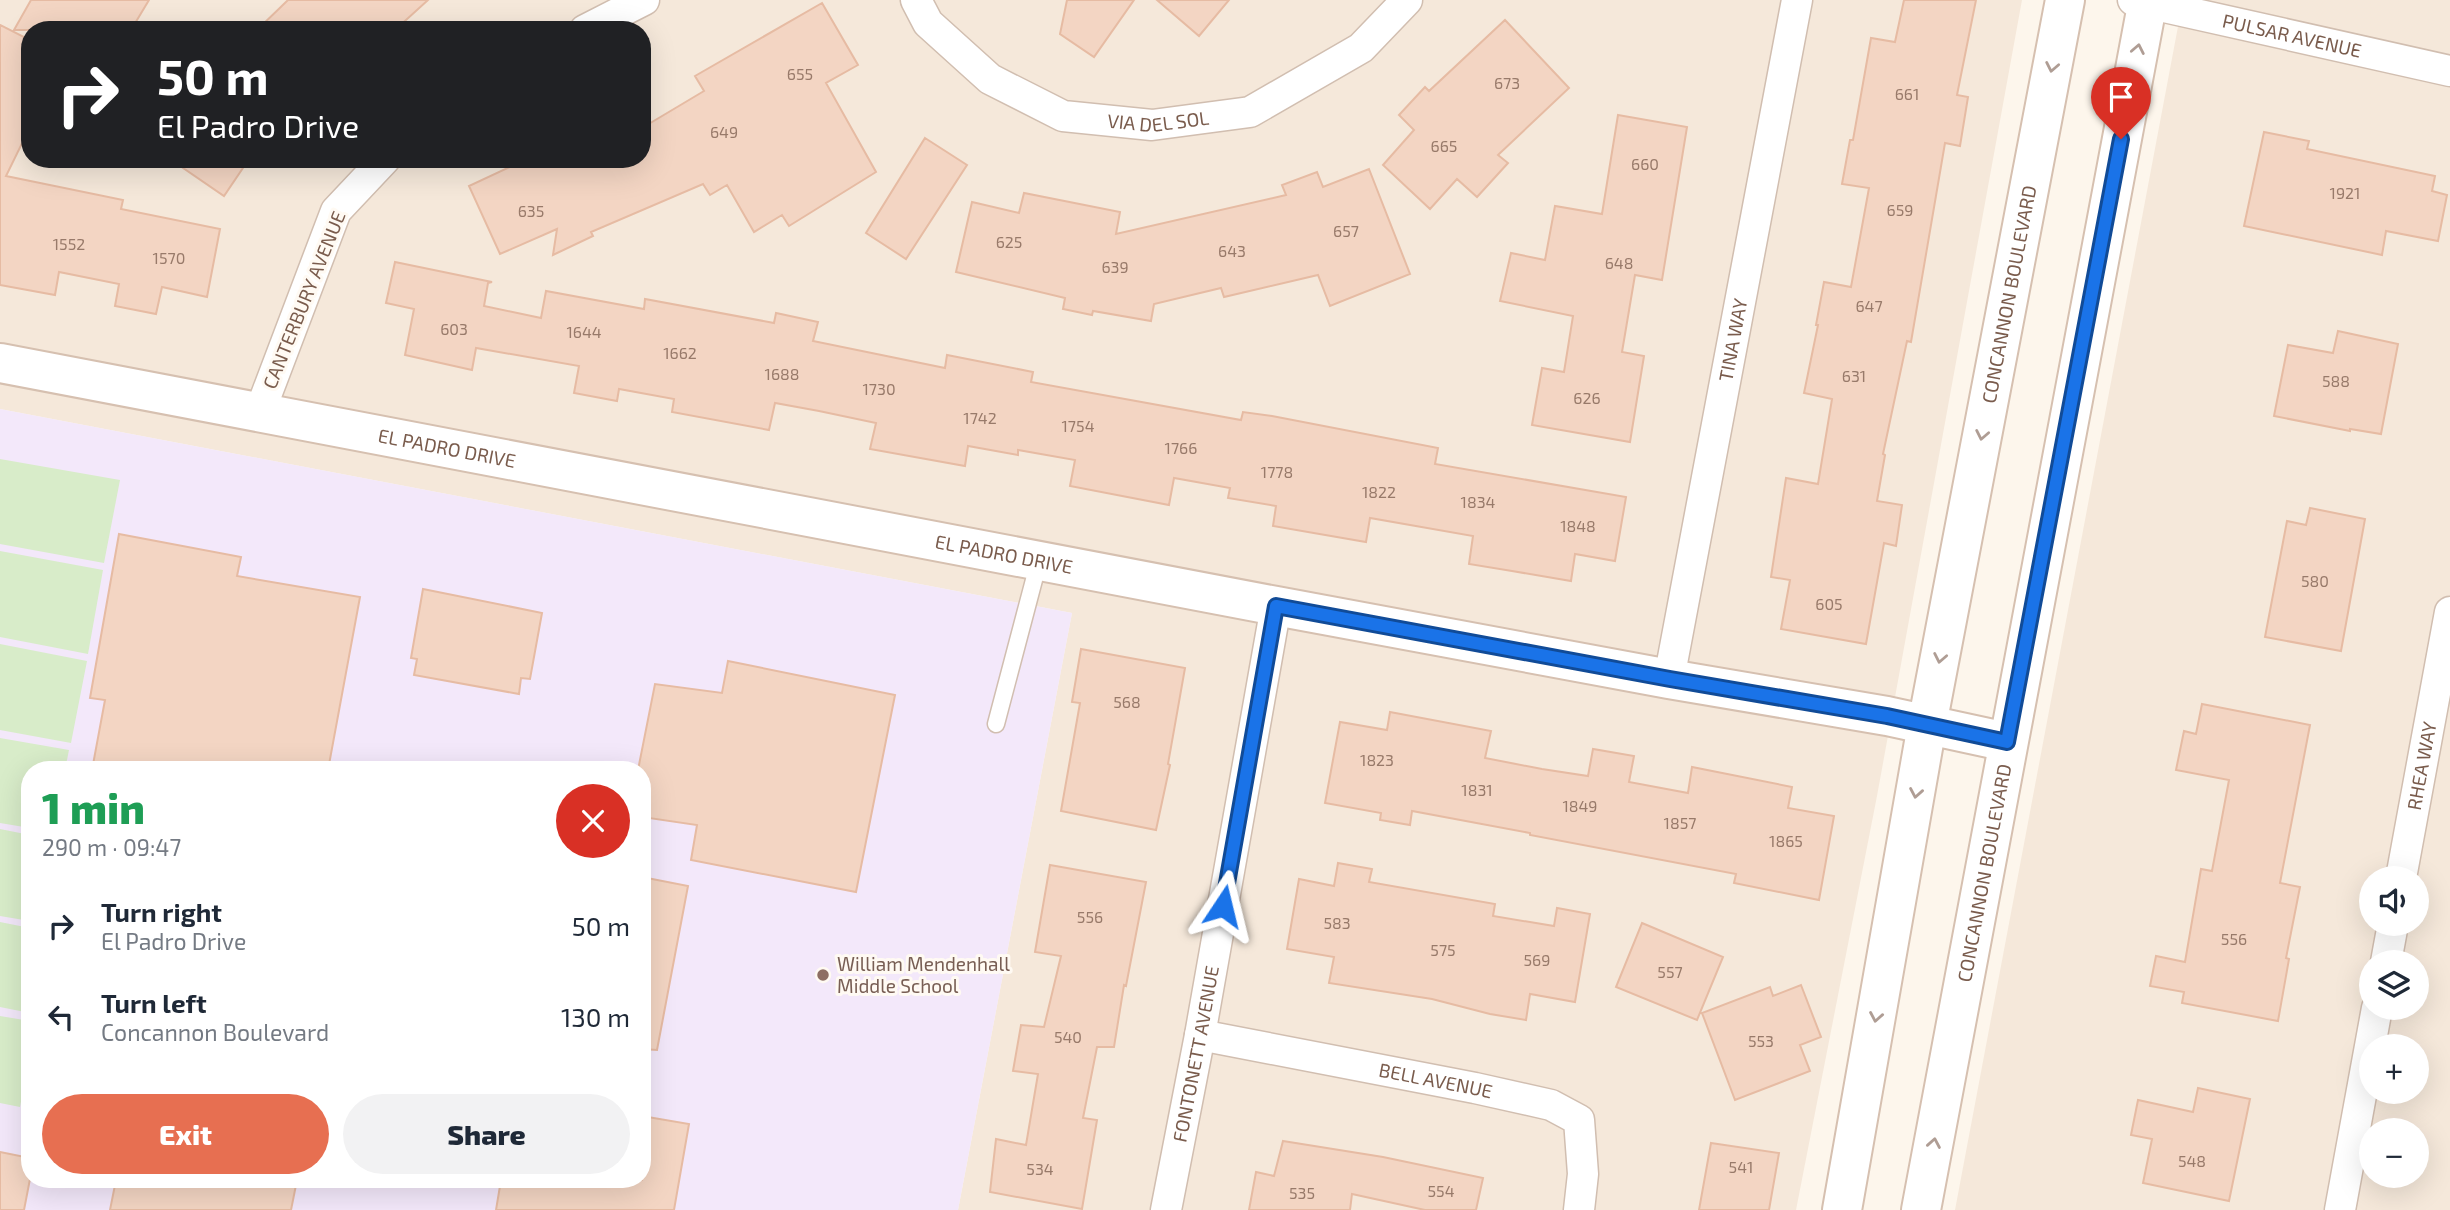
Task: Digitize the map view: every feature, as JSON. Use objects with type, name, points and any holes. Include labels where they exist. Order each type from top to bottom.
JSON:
[{"type":"main road","name":"CONCANNON BOULEVARD","points":[[1842,1210],[1927,725],[2065,0]]},
{"type":"main road","name":"CONCANNON BOULEVARD","points":[[1921,1210],[2143,1]]},
{"type":"main road","name":"EL PADRO DRIVE","points":[[0,363],[1039,562],[2007,742]]},
{"type":"street","points":[[602,21],[644,0]]},
{"type":"street","name":"VIA DEL SOL","points":[[916,0],[928,23],[990,79],[1063,116],[1152,125],[1251,111],[1361,48],[1407,0]]},
{"type":"street","name":"TINA WAY","points":[[1670,679],[1797,0]]},
{"type":"street","name":"PULSAR AVENUE","points":[[2143,1],[2450,71]]},
{"type":"street","name":"CANTERBURY AVENUE","points":[[258,414],[336,211],[377,168]]},
{"type":"street","name":"FONTONETT AVENUE","points":[[1166,1210],[1276,606]]},
{"type":"street","name":"RHEA WAY","points":[[2403,866],[2450,612]]},
{"type":"street","points":[[2340,1210],[2375,1020]]},
{"type":"street","name":"BELL AVENUE","points":[[1200,1035],[1462,1085],[1551,1105],[1579,1120],[1583,1174],[1579,1210]]},
{"type":"lane","points":[[996,724],[1039,562]]},
{"type":"shaded area","points":[[0,0],[2022,0],[1877,796],[1796,1210],[958,1210],[1072,613],[0,409]]},
{"type":"shaded area","points":[[2183,0],[2450,0],[2450,1210],[1955,1210]]},
{"type":"shaded area","name":"William Mendenhall Middle School","points":[[0,409],[1072,613],[958,1210],[0,1210]]},
{"type":"green space","points":[[0,459],[120,480],[104,563],[0,544]]},
{"type":"green space","points":[[0,551],[103,570],[88,654],[0,637]]},
{"type":"green space","points":[[0,644],[87,661],[71,743],[0,730]]},
{"type":"green space","points":[[0,738],[69,750],[67,761],[21,761],[21,826],[0,823]]},
{"type":"green space","points":[[0,829],[21,833],[21,920],[0,916]]},
{"type":"green space","points":[[0,922],[21,926],[21,1011],[0,1007]]},
{"type":"green space","points":[[0,1016],[21,1020],[21,1102],[20,1107],[0,1103]]},
{"type":"building","points":[[31,0],[149,0],[136,21],[21,21],[21,30],[14,30]]},
{"type":"building","points":[[288,0],[428,0],[405,21],[266,21]]},
{"type":"building","points":[[1067,0],[1134,0],[1094,57],[1060,34]]},
{"type":"building","points":[[1157,0],[1229,0],[1199,36]]},
{"type":"building","points":[[1904,0],[1976,0],[1957,95],[1968,97],[1960,146],[1945,143],[1911,342],[1907,341],[1883,454],[1885,455],[1877,501],[1902,505],[1896,546],[1884,543],[1866,644],[1781,629],[1790,580],[1771,577],[1786,478],[1818,484],[1832,399],[1804,393],[1816,325],[1824,282],[1851,287],[1869,188],[1842,184],[1850,140],[1853,140],[1871,38],[1895,42]]},
{"type":"building","points":[[822,3],[858,65],[826,83],[876,172],[789,226],[782,215],[754,232],[727,185],[710,195],[703,184],[591,232],[593,236],[553,255],[557,229],[500,254],[469,186],[508,168],[651,168],[651,123],[704,91],[695,76]]},
{"type":"building","points":[[1505,20],[1569,88],[1498,155],[1508,163],[1477,197],[1457,179],[1430,209],[1383,165],[1414,130],[1399,115],[1425,87],[1429,91]]},
{"type":"building","points":[[0,25],[21,36],[21,145],[6,176],[123,200],[121,209],[220,229],[207,297],[162,287],[156,314],[115,306],[119,284],[59,272],[55,295],[0,285]]},
{"type":"building","points":[[1618,115],[1687,127],[1662,280],[1635,275],[1622,352],[1644,356],[1630,442],[1532,425],[1542,368],[1564,372],[1573,316],[1500,301],[1511,253],[1545,260],[1555,206],[1602,214]]},
{"type":"building","points":[[2264,132],[2309,141],[2307,149],[2435,176],[2432,191],[2447,195],[2438,241],[2386,231],[2382,255],[2244,226]]},
{"type":"building","points":[[925,138],[967,165],[906,259],[866,233]]},
{"type":"building","points":[[183,168],[243,168],[224,196]]},
{"type":"building","points":[[1369,169],[1410,274],[1330,306],[1318,275],[1224,297],[1221,288],[1154,304],[1151,321],[1063,309],[1065,298],[956,272],[972,202],[1019,213],[1024,193],[1120,212],[1116,234],[1286,195],[1282,185],[1317,172],[1323,187]]},
{"type":"building","points":[[395,262],[492,282],[488,283],[484,306],[541,318],[546,291],[644,309],[645,299],[774,323],[776,313],[818,322],[813,341],[945,368],[947,355],[1033,372],[1031,382],[1241,420],[1243,412],[1272,416],[1438,448],[1435,464],[1626,497],[1615,561],[1575,554],[1571,581],[1469,564],[1473,536],[1370,518],[1366,542],[1273,526],[1276,506],[1228,498],[1230,488],[1174,478],[1169,505],[1070,486],[1075,460],[1018,450],[1018,455],[968,446],[965,466],[870,449],[876,423],[819,411],[775,403],[769,430],[672,412],[674,399],[619,389],[617,401],[574,393],[579,366],[476,348],[472,370],[405,355],[414,309],[386,303]]},
{"type":"building","points":[[2338,331],[2398,344],[2381,434],[2350,431],[2274,416],[2288,345],[2333,353]]},
{"type":"building","points":[[2310,508],[2365,519],[2341,651],[2265,637],[2287,521],[2306,525]]},
{"type":"building","points":[[119,534],[241,557],[237,576],[360,597],[330,761],[94,761],[105,700],[90,698]]},
{"type":"building","points":[[423,589],[542,613],[530,679],[521,678],[519,694],[414,675],[417,659],[411,658]]},
{"type":"building","points":[[1081,649],[1185,668],[1168,764],[1170,765],[1156,830],[1061,811],[1080,703],[1072,702]]},
{"type":"building","points":[[728,661],[895,695],[856,892],[691,860],[697,825],[651,818],[651,761],[640,761],[655,684],[722,693]]},
{"type":"building","points":[[2202,704],[2310,725],[2280,883],[2300,887],[2286,958],[2289,959],[2278,1021],[2182,1003],[2184,992],[2150,986],[2156,956],[2185,962],[2201,869],[2212,871],[2229,780],[2176,770],[2184,731],[2196,734]]},
{"type":"building","points":[[1390,712],[1491,731],[1485,758],[1542,769],[1588,776],[1593,749],[1634,756],[1629,782],[1688,793],[1692,767],[1792,787],[1788,808],[1834,816],[1819,900],[1734,883],[1736,874],[1530,833],[1412,811],[1410,825],[1380,820],[1381,813],[1325,803],[1340,722],[1387,730]]},
{"type":"building","points":[[1338,863],[1372,869],[1369,882],[1495,904],[1493,916],[1554,926],[1557,908],[1590,914],[1575,1002],[1530,994],[1526,1020],[1432,999],[1329,983],[1334,957],[1287,949],[1299,879],[1334,886]]},
{"type":"building","points":[[1050,865],[1146,882],[1114,1047],[1097,1047],[1083,1118],[1097,1120],[1082,1209],[990,1192],[996,1139],[1026,1145],[1038,1074],[1013,1071],[1021,1025],[1044,1027],[1061,956],[1035,952]]},
{"type":"building","points":[[651,879],[688,886],[657,1050],[651,1050]]},
{"type":"building","points":[[1642,923],[1723,957],[1697,1020],[1616,987]]},
{"type":"building","points":[[1801,985],[1821,1037],[1800,1045],[1810,1071],[1735,1100],[1702,1013],[1770,987],[1773,996]]},
{"type":"building","points":[[2198,1088],[2250,1099],[2229,1201],[2143,1183],[2152,1139],[2131,1135],[2138,1100],[2193,1112]]},
{"type":"building","points":[[651,1118],[689,1124],[674,1210],[496,1210],[500,1188],[651,1188]]},
{"type":"building","points":[[1283,1141],[1383,1157],[1483,1178],[1476,1210],[1425,1210],[1352,1194],[1350,1210],[1249,1210],[1256,1172],[1274,1176]]},
{"type":"building","points":[[1711,1143],[1779,1153],[1769,1210],[1699,1210]]},
{"type":"building","points":[[0,1152],[21,1156],[21,1188],[28,1188],[24,1210],[0,1210]]},
{"type":"building","points":[[114,1188],[295,1188],[291,1210],[110,1210]]},
{"type":"place","name":"William Mendenhall Middle School","points":[[823,975]]},
{"type":"route","points":[[1223,906],[1276,606],[1887,716],[2007,742],[2121,139]]}]
